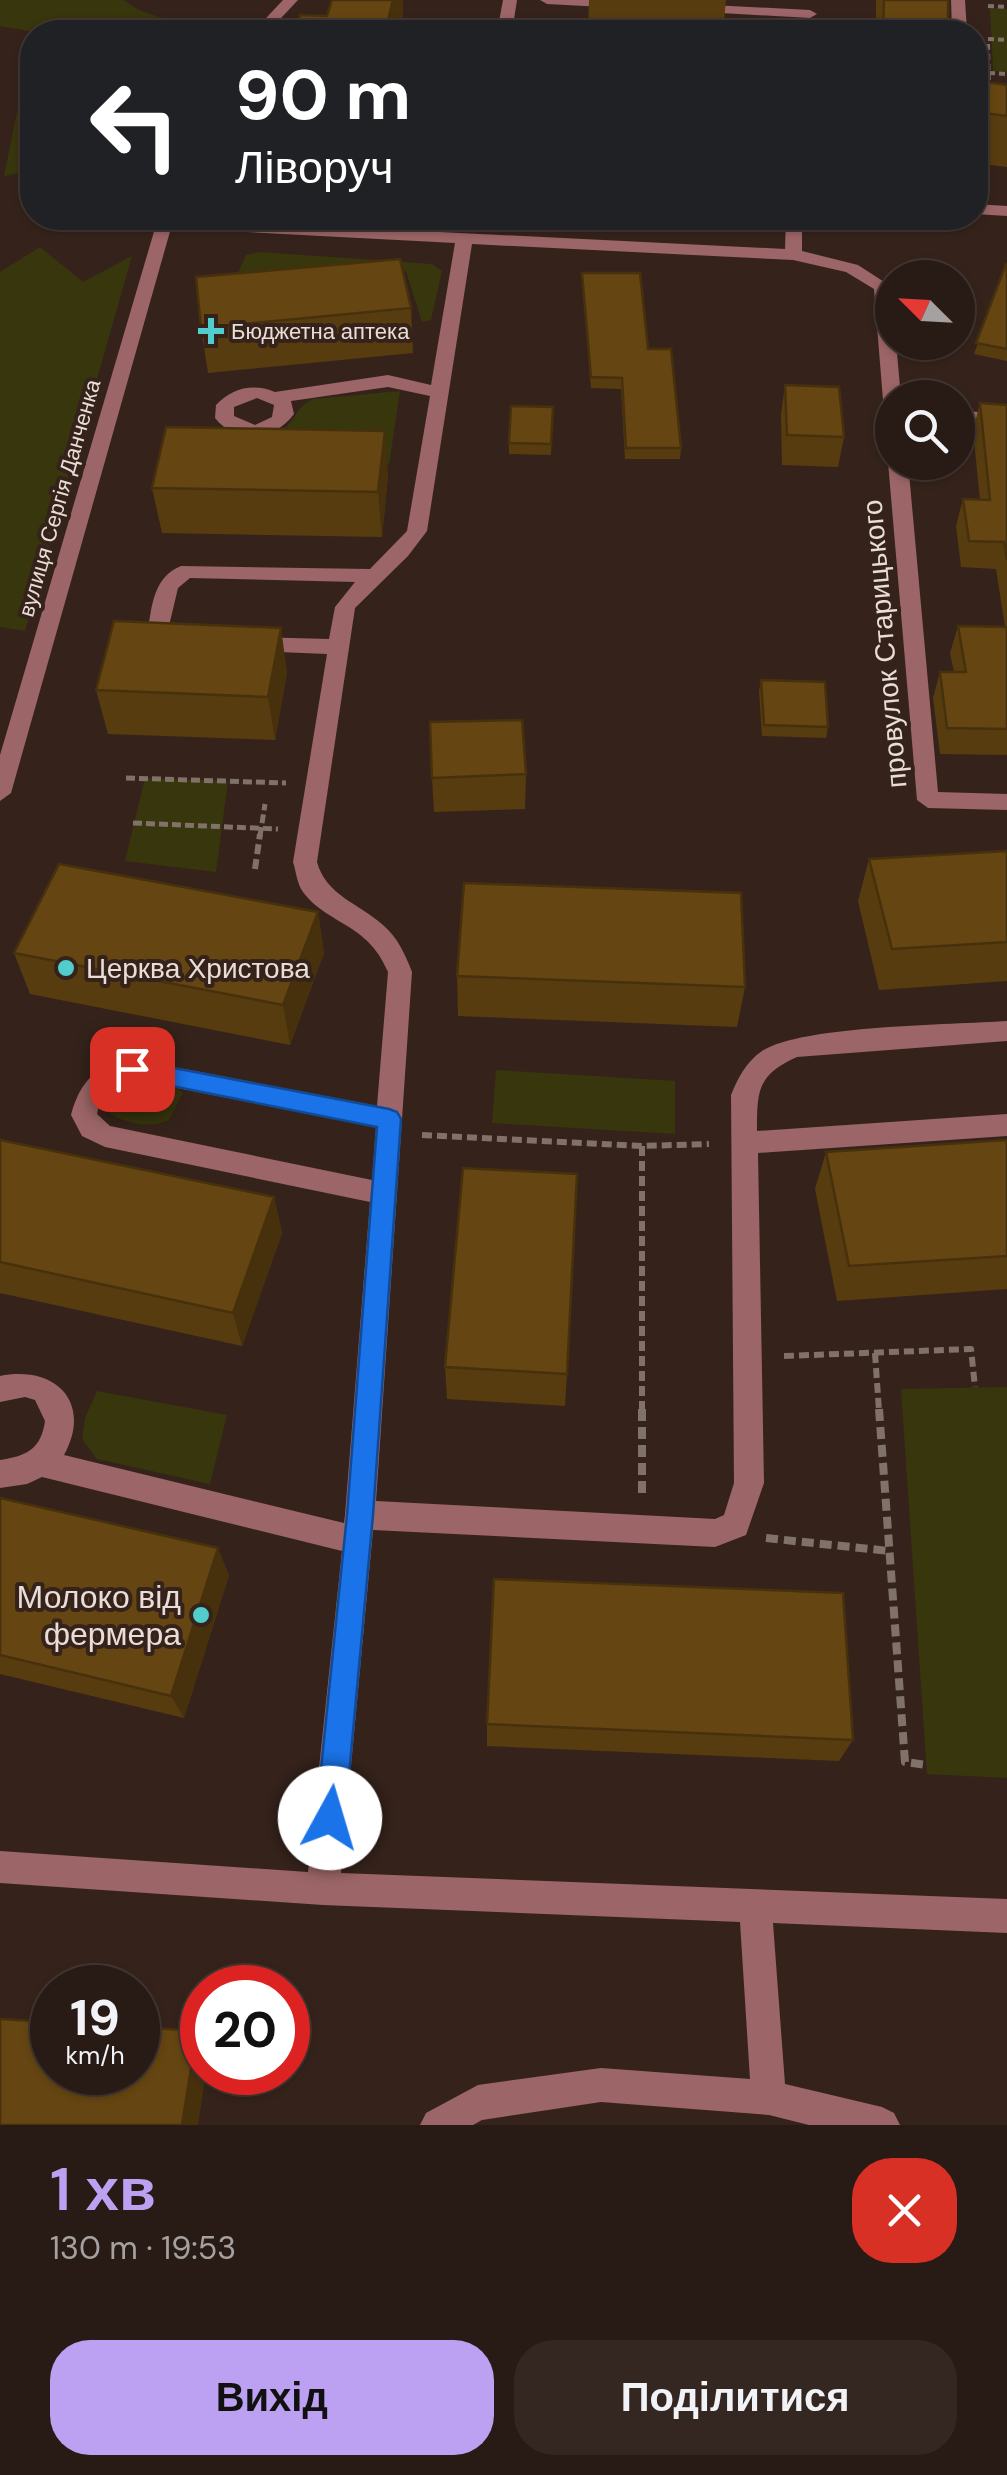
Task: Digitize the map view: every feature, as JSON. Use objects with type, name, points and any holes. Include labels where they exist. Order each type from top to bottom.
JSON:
[{"type":"street","points":[[272,20],[291,0]]},
{"type":"street","points":[[547,0],[641,5]]},
{"type":"street","points":[[679,7],[811,7]]},
{"type":"street","name":"вулиця Сергія Данченка","points":[[0,793],[162,230]]},
{"type":"street","points":[[314,230],[793,255],[868,274],[882,287],[890,380]]},
{"type":"street","points":[[793,255],[794,230]]},
{"type":"street","points":[[323,1889],[359,1528],[400,972],[392,950],[375,932],[312,887],[305,862],[344,606],[372,576],[408,548],[418,531],[464,240]]},
{"type":"street","points":[[277,397],[388,381],[439,392]]},
{"type":"street","points":[[975,418],[1007,421]]},
{"type":"street","name":"провулок Старицького","points":[[900,480],[928,800],[1007,802]]},
{"type":"street","points":[[192,642],[163,638],[158,630],[168,583],[174,574],[188,570],[372,576]]},
{"type":"street","points":[[229,643],[338,646]]},
{"type":"street","points":[[40,1463],[359,1528],[715,1532],[736,1525],[749,1484],[744,1094],[750,1078],[768,1057],[796,1047],[1007,1031]]},
{"type":"street","points":[[384,1194],[105,1136],[91,1128],[84,1115],[97,1082],[114,1071],[132,1069],[388,1126]]},
{"type":"street","points":[[745,1142],[1007,1125]]},
{"type":"street","points":[[0,1389],[24,1384],[38,1387],[58,1406],[60,1436],[40,1463],[26,1471],[0,1474]]},
{"type":"street","points":[[0,1868],[323,1889],[1007,1916]]},
{"type":"street","points":[[756,1906],[769,2098]]},
{"type":"street","points":[[438,2125],[478,2104],[601,2086],[769,2098],[882,2125]]},
{"type":"path","points":[[987,3],[1007,8]]},
{"type":"path","points":[[989,93],[988,39],[1007,40]]},
{"type":"path","points":[[988,73],[1007,74]]},
{"type":"path","points":[[126,778],[317,784]]},
{"type":"path","points":[[255,869],[265,804]]},
{"type":"path","points":[[133,823],[310,831]]},
{"type":"path","points":[[388,1126],[642,1146],[745,1142]]},
{"type":"path","points":[[642,1146],[642,1529]]},
{"type":"path","points":[[748,1357],[971,1348],[975,1387]]},
{"type":"path","points":[[875,1352],[906,1762],[927,1765]]},
{"type":"path","points":[[715,1532],[889,1551]]},
{"type":"shaded area","points":[[0,0],[123,0],[167,20],[20,20],[20,30],[0,26]]},
{"type":"shaded area","points":[[990,8],[1007,9],[1007,72],[993,71]]},
{"type":"shaded area","points":[[20,98],[20,173],[4,176]]},
{"type":"shaded area","points":[[40,247],[83,282],[132,256],[25,631],[0,627],[0,272]]},
{"type":"shaded area","points":[[260,252],[432,264],[442,271],[431,320],[422,322],[406,271],[347,280],[238,273],[246,255]]},
{"type":"shaded area","points":[[400,391],[389,465],[202,462],[278,433],[301,407],[314,399]]},
{"type":"shaded area","points":[[145,778],[228,781],[216,872],[125,861]]},
{"type":"shaded area","points":[[496,1070],[675,1081],[675,1134],[492,1123]]},
{"type":"shaded area","points":[[140,1077],[173,1085],[183,1093],[169,1120],[136,1124],[106,1110],[117,1088]]},
{"type":"shaded area","points":[[1007,1387],[1007,1778],[927,1774],[901,1389]]},
{"type":"shaded area","points":[[97,1391],[227,1415],[210,1484],[97,1459],[82,1439],[85,1418]]},
{"type":"building","points":[[332,0],[393,0],[388,20],[299,20],[300,15],[327,16]]},
{"type":"building","points":[[884,0],[948,0],[948,20],[883,20]]},
{"type":"building","points":[[988,82],[1007,85],[1007,116],[988,114]]},
{"type":"building","points":[[400,259],[411,308],[201,328],[196,277]]},
{"type":"building","points":[[1007,264],[1007,349],[976,343]]},
{"type":"building","points":[[582,273],[640,273],[648,349],[671,349],[681,448],[626,448],[622,378],[591,377]]},
{"type":"building","points":[[785,385],[839,387],[844,437],[787,435]]},
{"type":"building","points":[[980,403],[1007,405],[1007,560],[1004,542],[969,541],[963,499],[990,500]]},
{"type":"building","points":[[511,406],[553,407],[551,444],[509,443]]},
{"type":"building","points":[[166,427],[385,431],[378,492],[152,488]]},
{"type":"building","points":[[114,621],[281,628],[268,697],[96,690]]},
{"type":"building","points":[[958,626],[1007,627],[1007,729],[947,728],[940,672],[966,672]]},
{"type":"building","points":[[761,680],[825,682],[828,727],[764,725]]},
{"type":"building","points":[[522,720],[526,774],[432,778],[430,722]]},
{"type":"building","points":[[1007,851],[1007,942],[892,949],[869,859]]},
{"type":"building","points":[[59,864],[318,912],[283,1005],[14,953]]},
{"type":"building","points":[[464,883],[741,893],[745,987],[457,976]]},
{"type":"building","points":[[0,1140],[274,1197],[233,1313],[0,1262]]},
{"type":"building","points":[[1007,1140],[1007,1256],[849,1266],[826,1152]]},
{"type":"building","points":[[463,1168],[577,1174],[567,1374],[445,1367]]},
{"type":"building","points":[[0,1498],[218,1548],[171,1696],[0,1655]]},
{"type":"building","points":[[494,1579],[843,1593],[853,1740],[487,1724]]},
{"type":"building","points":[[0,2019],[30,2021],[30,2095],[160,2095],[160,2028],[180,2030],[180,2095],[187,2095],[182,2125],[0,2125]]},
{"type":"place","name":"Бюджетна аптека","points":[[211,331]]},
{"type":"place","name":"Церква Христова","points":[[66,968]]},
{"type":"place","name":"Молоко від фермера","points":[[201,1615]]},
{"type":"route","points":[[132,1069],[389,1119],[360,1515],[330,1818]]}]
